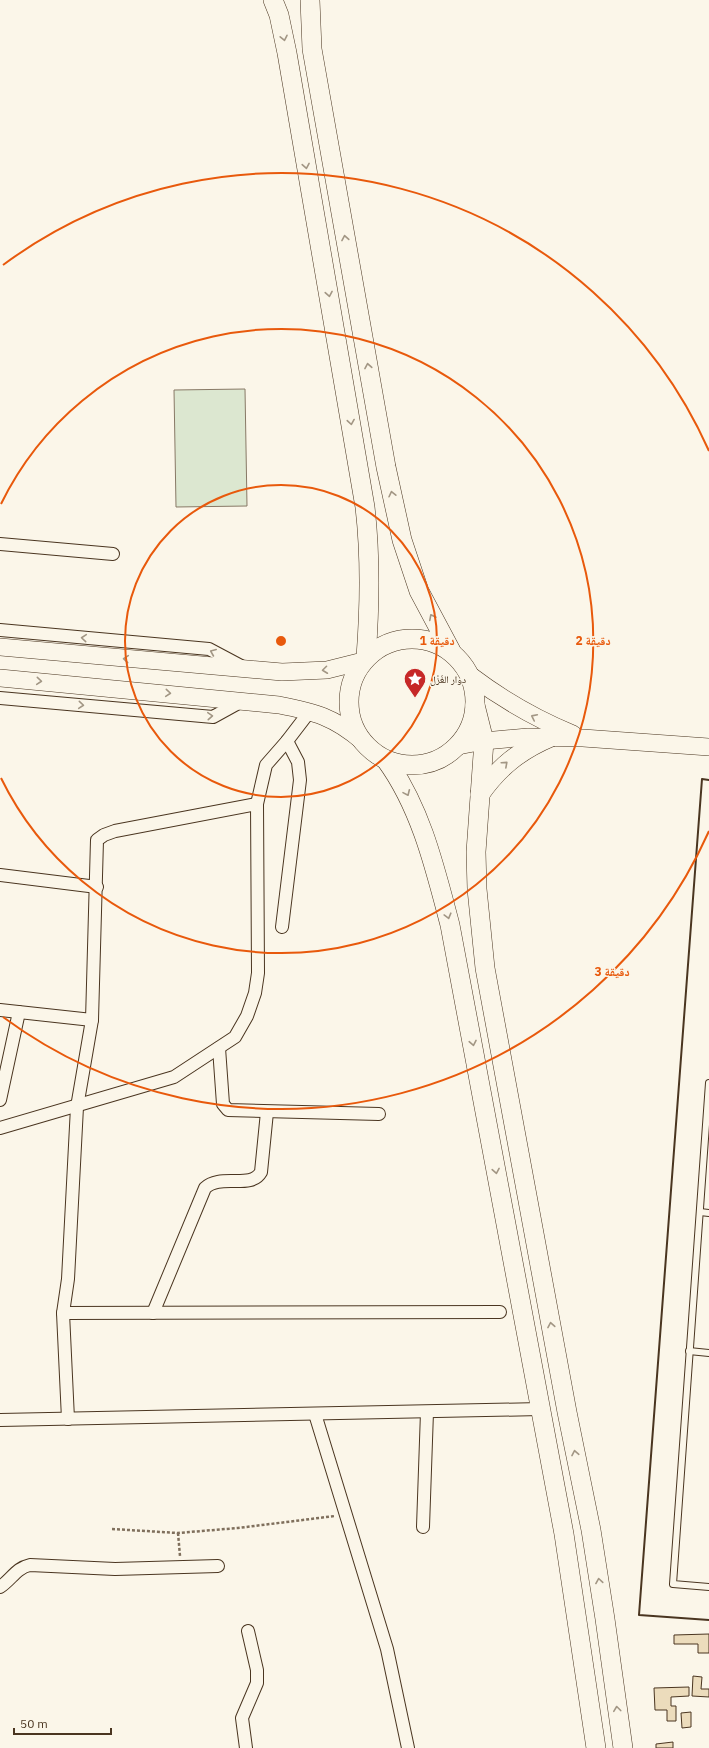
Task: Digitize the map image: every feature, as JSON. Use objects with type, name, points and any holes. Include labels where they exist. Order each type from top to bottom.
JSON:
[{"type":"main road","points":[[273,0],[279,14],[287,53],[365,507],[370,570],[370,600],[365,659]]},
{"type":"main road","points":[[310,0],[312,49],[386,467],[409,564],[419,591],[450,651]]},
{"type":"main road","points":[[362,741],[354,728],[349,714],[348,698],[351,684],[357,670],[365,659],[385,644],[407,638],[423,639],[437,643],[450,651],[462,662],[470,675],[474,689],[484,741],[476,852],[477,889],[485,968],[566,1404],[591,1530],[623,1748]]},
{"type":"main road","points":[[0,647],[248,670],[305,672],[327,670],[365,659]]},
{"type":"main road","points":[[470,675],[502,699],[526,713],[583,738]]},
{"type":"main road","points":[[0,678],[244,700],[310,711],[346,727],[373,752],[386,760],[401,764],[417,765],[432,762],[446,755],[458,746],[470,727],[476,705]]},
{"type":"main road","points":[[458,746],[510,738],[550,737],[709,747]]},
{"type":"main road","points":[[480,794],[503,765],[533,744],[550,737]]},
{"type":"main road","points":[[386,760],[400,779],[419,821],[431,853],[450,925],[564,1534],[596,1748]]},
{"type":"street","points":[[0,544],[113,554]]},
{"type":"street","points":[[0,630],[209,649],[248,670]]},
{"type":"street","points":[[0,698],[214,717],[244,700]]},
{"type":"street","points":[[0,1128],[77,1107],[174,1077],[235,1037],[247,1016],[255,993],[258,973],[258,804],[266,765],[310,711]]},
{"type":"street","points":[[282,927],[300,780],[298,762],[287,741]]},
{"type":"street","points":[[68,1419],[63,1313],[68,1279],[77,1107],[92,1020],[97,887],[97,840],[104,834],[258,804]]},
{"type":"street","points":[[0,875],[97,887]]},
{"type":"street","points":[[0,1010],[92,1020]]},
{"type":"street","points":[[0,1100],[18,1012]]},
{"type":"street","points":[[219,1048],[224,1107],[233,1112],[379,1114]]},
{"type":"street","points":[[153,1314],[205,1188],[217,1182],[249,1180],[258,1176],[261,1172],[267,1112]]},
{"type":"street","points":[[63,1313],[153,1314],[500,1312]]},
{"type":"street","points":[[0,1420],[540,1410]]},
{"type":"street","points":[[423,1527],[428,1412]]},
{"type":"street","points":[[315,1414],[387,1649],[408,1748]]},
{"type":"street","points":[[0,1587],[8,1581],[17,1570],[30,1565],[115,1569],[218,1566]]},
{"type":"street","points":[[246,1748],[242,1718],[257,1684],[257,1670],[248,1631]]},
{"type":"lane","points":[[709,1083],[673,1584],[709,1587]]},
{"type":"lane","points":[[700,1212],[709,1213]]},
{"type":"lane","points":[[690,1351],[709,1353]]},
{"type":"path","points":[[112,1529],[178,1532],[345,1515]]},
{"type":"path","points":[[178,1532],[181,1567]]},
{"type":"green space","points":[[245,389],[247,506],[176,507],[174,390]]},
{"type":"building","points":[[709,1634],[709,1653],[698,1653],[698,1644],[674,1644],[674,1635]]},
{"type":"building","points":[[693,1676],[702,1677],[701,1689],[709,1689],[709,1697],[692,1696]]},
{"type":"building","points":[[689,1687],[689,1696],[671,1697],[671,1706],[676,1706],[676,1721],[667,1721],[667,1710],[655,1710],[654,1688]]},
{"type":"building","points":[[691,1712],[691,1727],[682,1728],[681,1713]]},
{"type":"building","points":[[673,1742],[673,1748],[656,1748],[656,1744]]},
{"type":"wall","points":[[709,780],[702,779],[639,1615],[709,1620]]},
{"type":"place","name":"دوار الغَزْل","points":[[415,698]]}]
